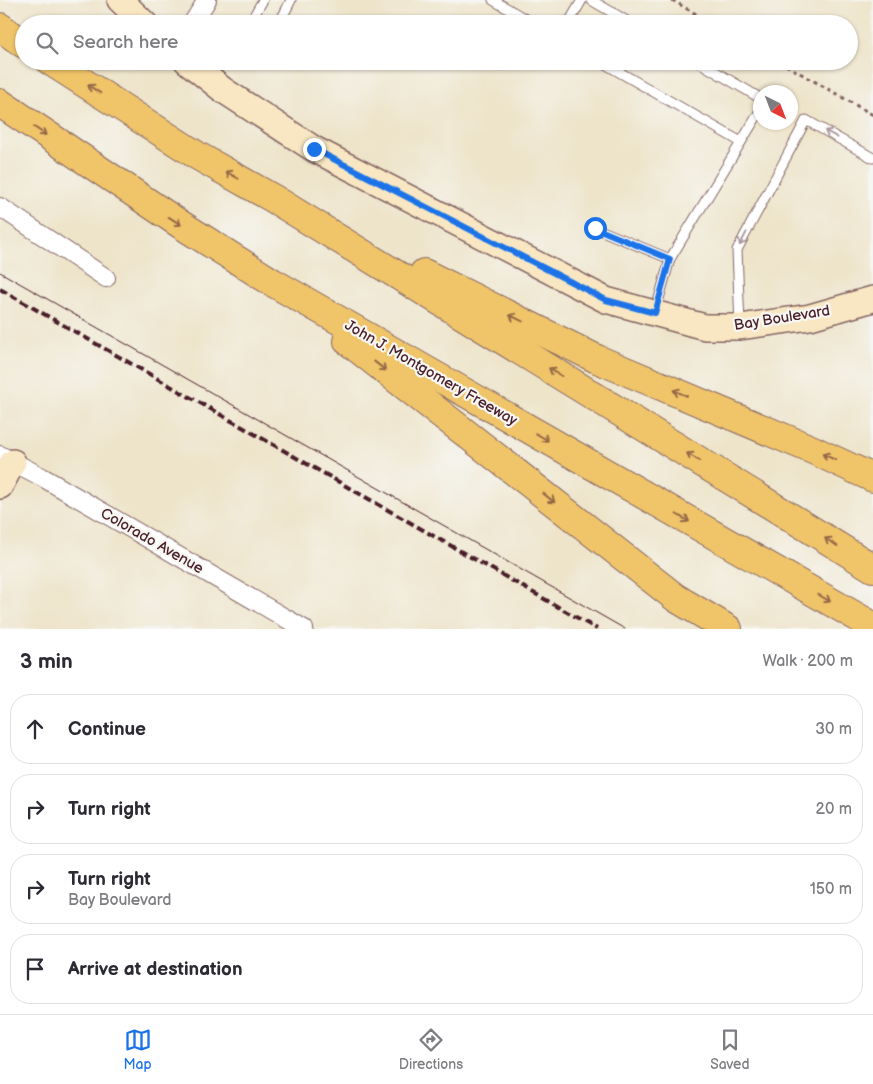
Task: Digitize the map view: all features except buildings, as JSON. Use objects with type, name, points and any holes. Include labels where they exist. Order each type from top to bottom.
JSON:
[{"type":"highway","points":[[0,27],[15,38]]},
{"type":"highway","points":[[64,70],[198,156],[274,199],[873,568]]},
{"type":"highway","name":"John J. Montgomery Freeway","points":[[0,104],[180,224],[272,282],[873,626]]},
{"type":"highway","points":[[274,199],[598,359],[813,450],[873,478]]},
{"type":"highway","points":[[272,282],[676,598],[728,629]]},
{"type":"main road","points":[[120,0],[136,15]]},
{"type":"main road","name":"Bay Boulevard","points":[[198,70],[223,90],[314,149],[606,300],[705,327],[740,328],[810,317],[873,299]]},
{"type":"main road","points":[[0,486],[6,459]]},
{"type":"street","points":[[198,15],[207,0]]},
{"type":"street","points":[[0,206],[106,278]]},
{"type":"street","name":"Colorado Avenue","points":[[6,459],[42,477],[304,629]]},
{"type":"lane","points":[[254,15],[263,0]]},
{"type":"lane","points":[[493,0],[519,15]]},
{"type":"lane","points":[[573,15],[582,0]]},
{"type":"lane","points":[[591,0],[617,15]]},
{"type":"lane","points":[[283,15],[288,1]]},
{"type":"lane","points":[[616,70],[741,142]]},
{"type":"lane","points":[[712,70],[753,94]]},
{"type":"lane","points":[[740,328],[737,250],[806,120],[873,158]]},
{"type":"lane","points":[[655,313],[670,259],[753,122]]},
{"type":"lane","points":[[595,228],[670,259]]},
{"type":"path","points":[[672,0],[698,15]]},
{"type":"path","points":[[795,70],[873,115]]},
{"type":"tram line","points":[[0,272],[625,629]]},
{"type":"railway","points":[[0,289],[597,629]]},
{"type":"route","points":[[314,149],[606,300],[655,313],[670,259],[595,228]]}]
